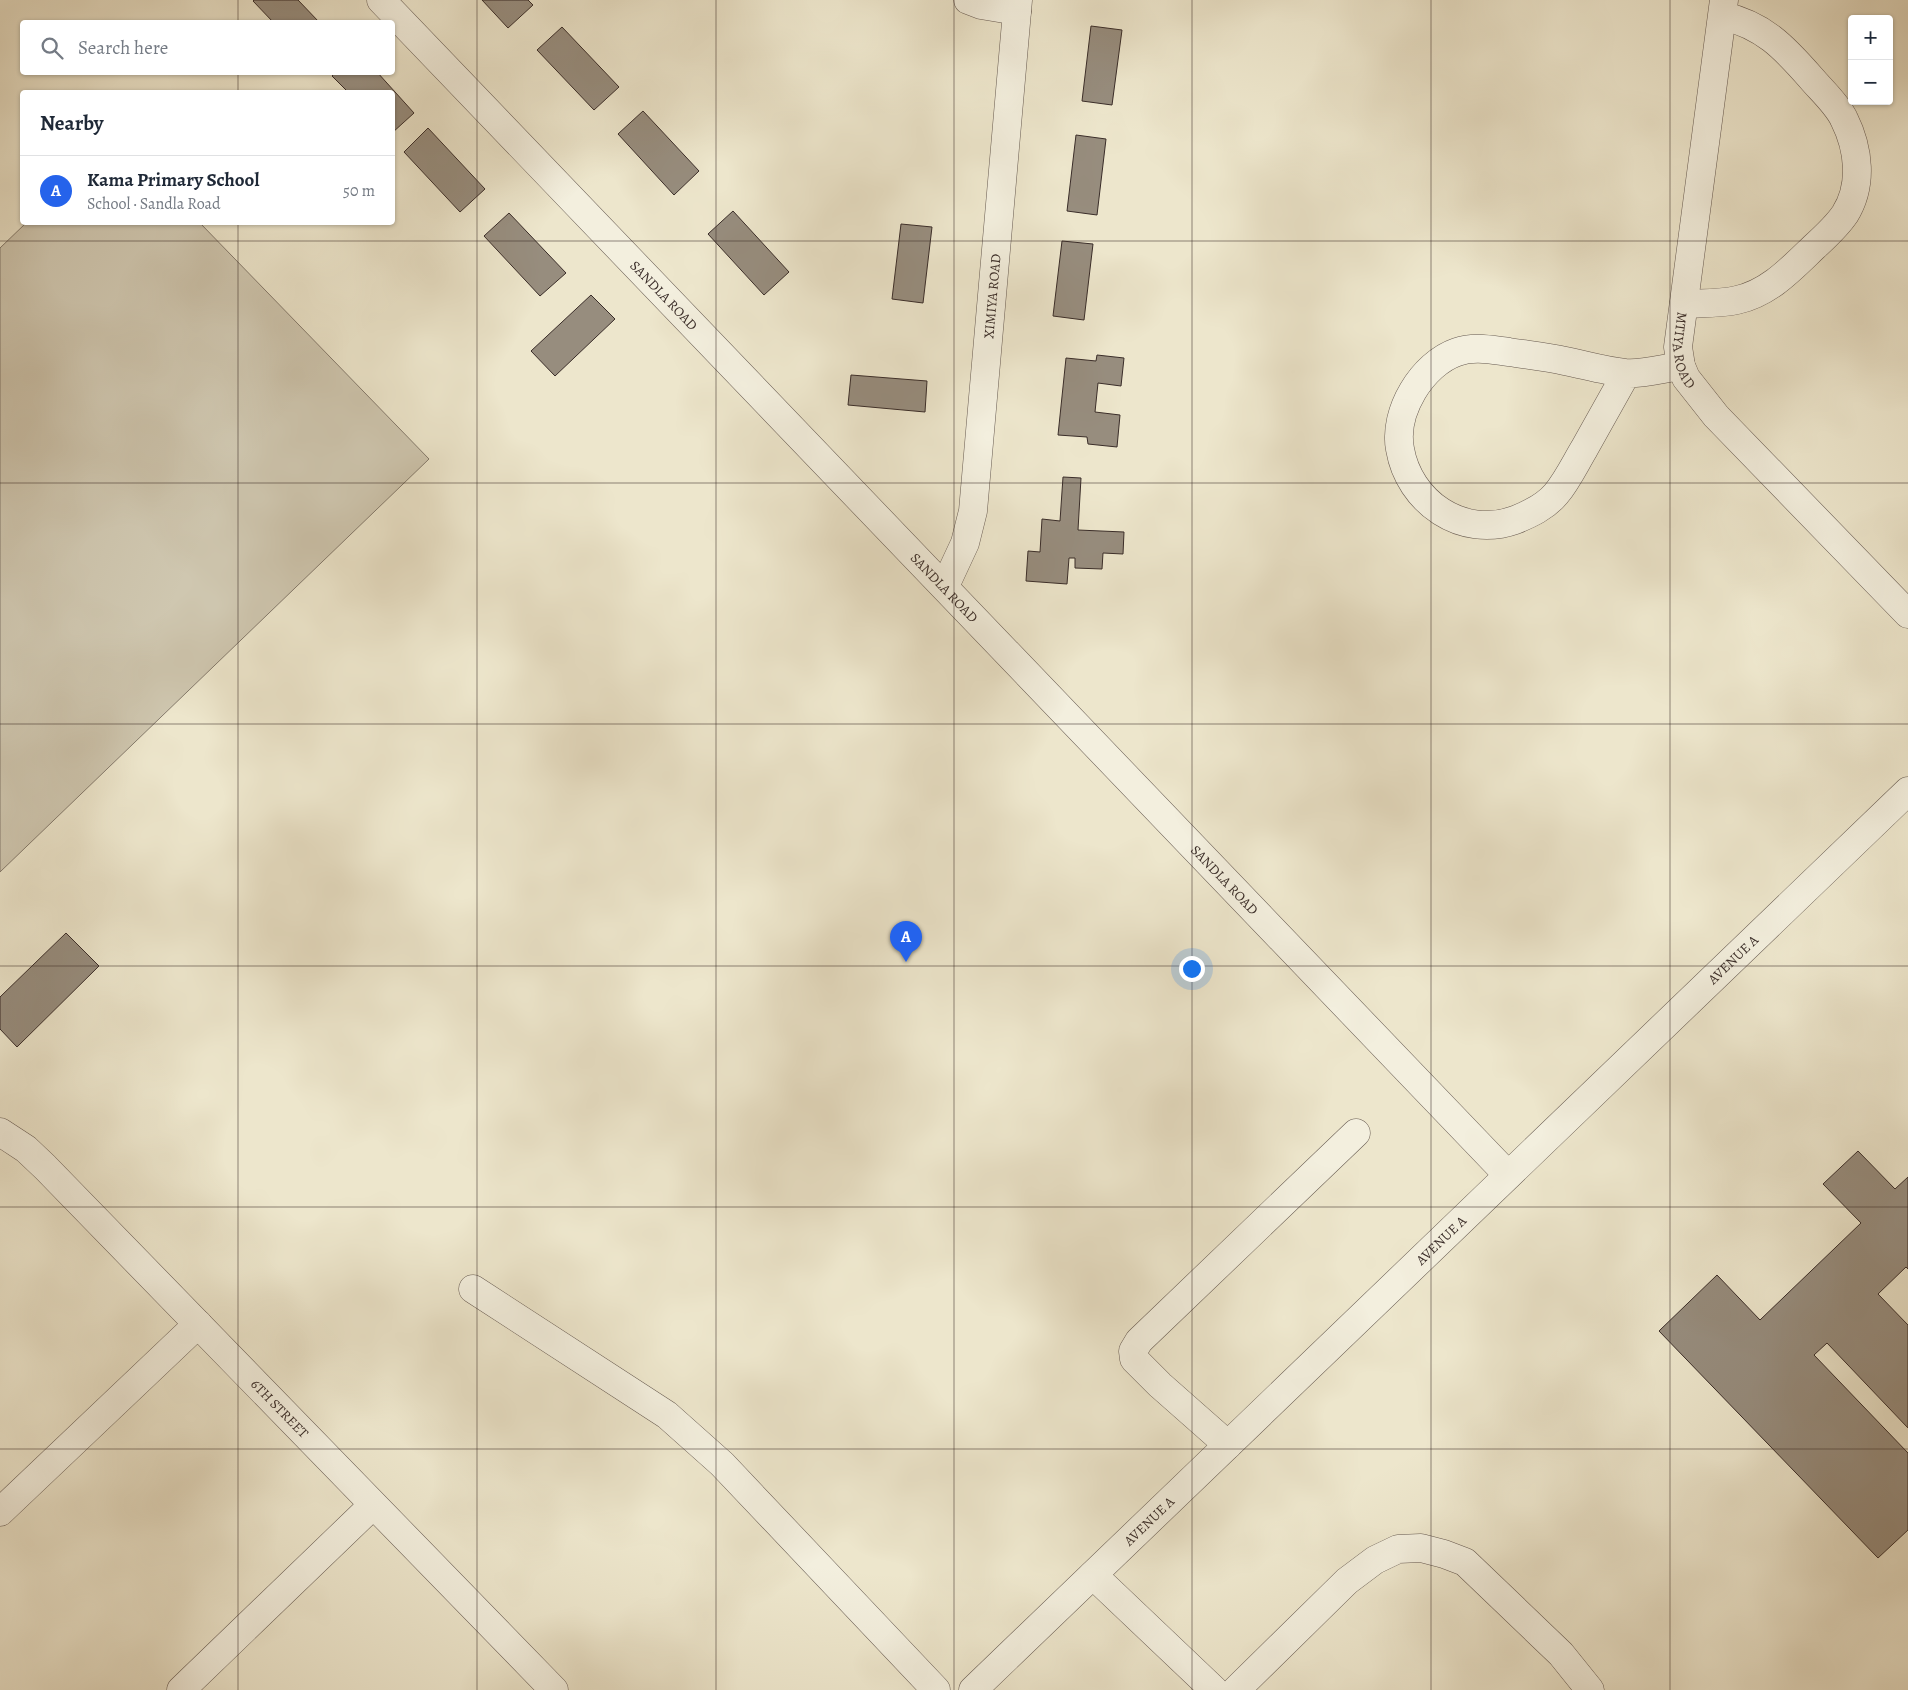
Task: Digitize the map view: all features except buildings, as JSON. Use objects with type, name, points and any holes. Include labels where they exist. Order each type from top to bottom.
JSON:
[{"type":"street","name":"SANDLA ROAD","points":[[381,0],[1508,1175]]},
{"type":"street","points":[[968,0],[981,5],[1018,6]]},
{"type":"street","name":"XIMIYA ROAD","points":[[945,586],[965,543],[973,511],[1018,6]]},
{"type":"street","points":[[1684,304],[1737,300],[1766,289],[1800,261],[1845,214],[1853,197],[1857,177],[1857,160],[1844,118],[1777,42],[1724,8]]},
{"type":"street","name":"MTIYA ROAD","points":[[1724,8],[1678,347],[1681,366],[1686,378],[1716,416],[1908,614]]},
{"type":"street","points":[[1626,374],[1556,495],[1534,512],[1503,524],[1482,526],[1453,519],[1435,508],[1414,486],[1399,447],[1401,424],[1408,400],[1416,385],[1429,368],[1456,352],[1468,349],[1483,349],[1562,360],[1626,374],[1681,366]]},
{"type":"street","name":"AVENUE A","points":[[973,1690],[1908,791]]},
{"type":"street","name":"6TH STREET","points":[[0,1132],[26,1149],[45,1167],[373,1504],[547,1687]]},
{"type":"street","points":[[1228,1445],[1147,1372],[1134,1359],[1132,1350],[1139,1341],[1356,1133]]},
{"type":"street","points":[[473,1289],[667,1415],[722,1464],[936,1690]]},
{"type":"street","points":[[0,1512],[198,1324]]},
{"type":"street","points":[[181,1690],[373,1504]]},
{"type":"street","points":[[1236,1690],[1346,1581],[1375,1560],[1398,1549],[1421,1548],[1465,1562],[1561,1654],[1590,1690]]},
{"type":"street","points":[[1093,1576],[1214,1690]]},
{"type":"shaded area","points":[[24,225],[202,225],[429,459],[0,872],[0,248]]},
{"type":"place","name":"Kama Primary School","points":[[906,962]]}]
